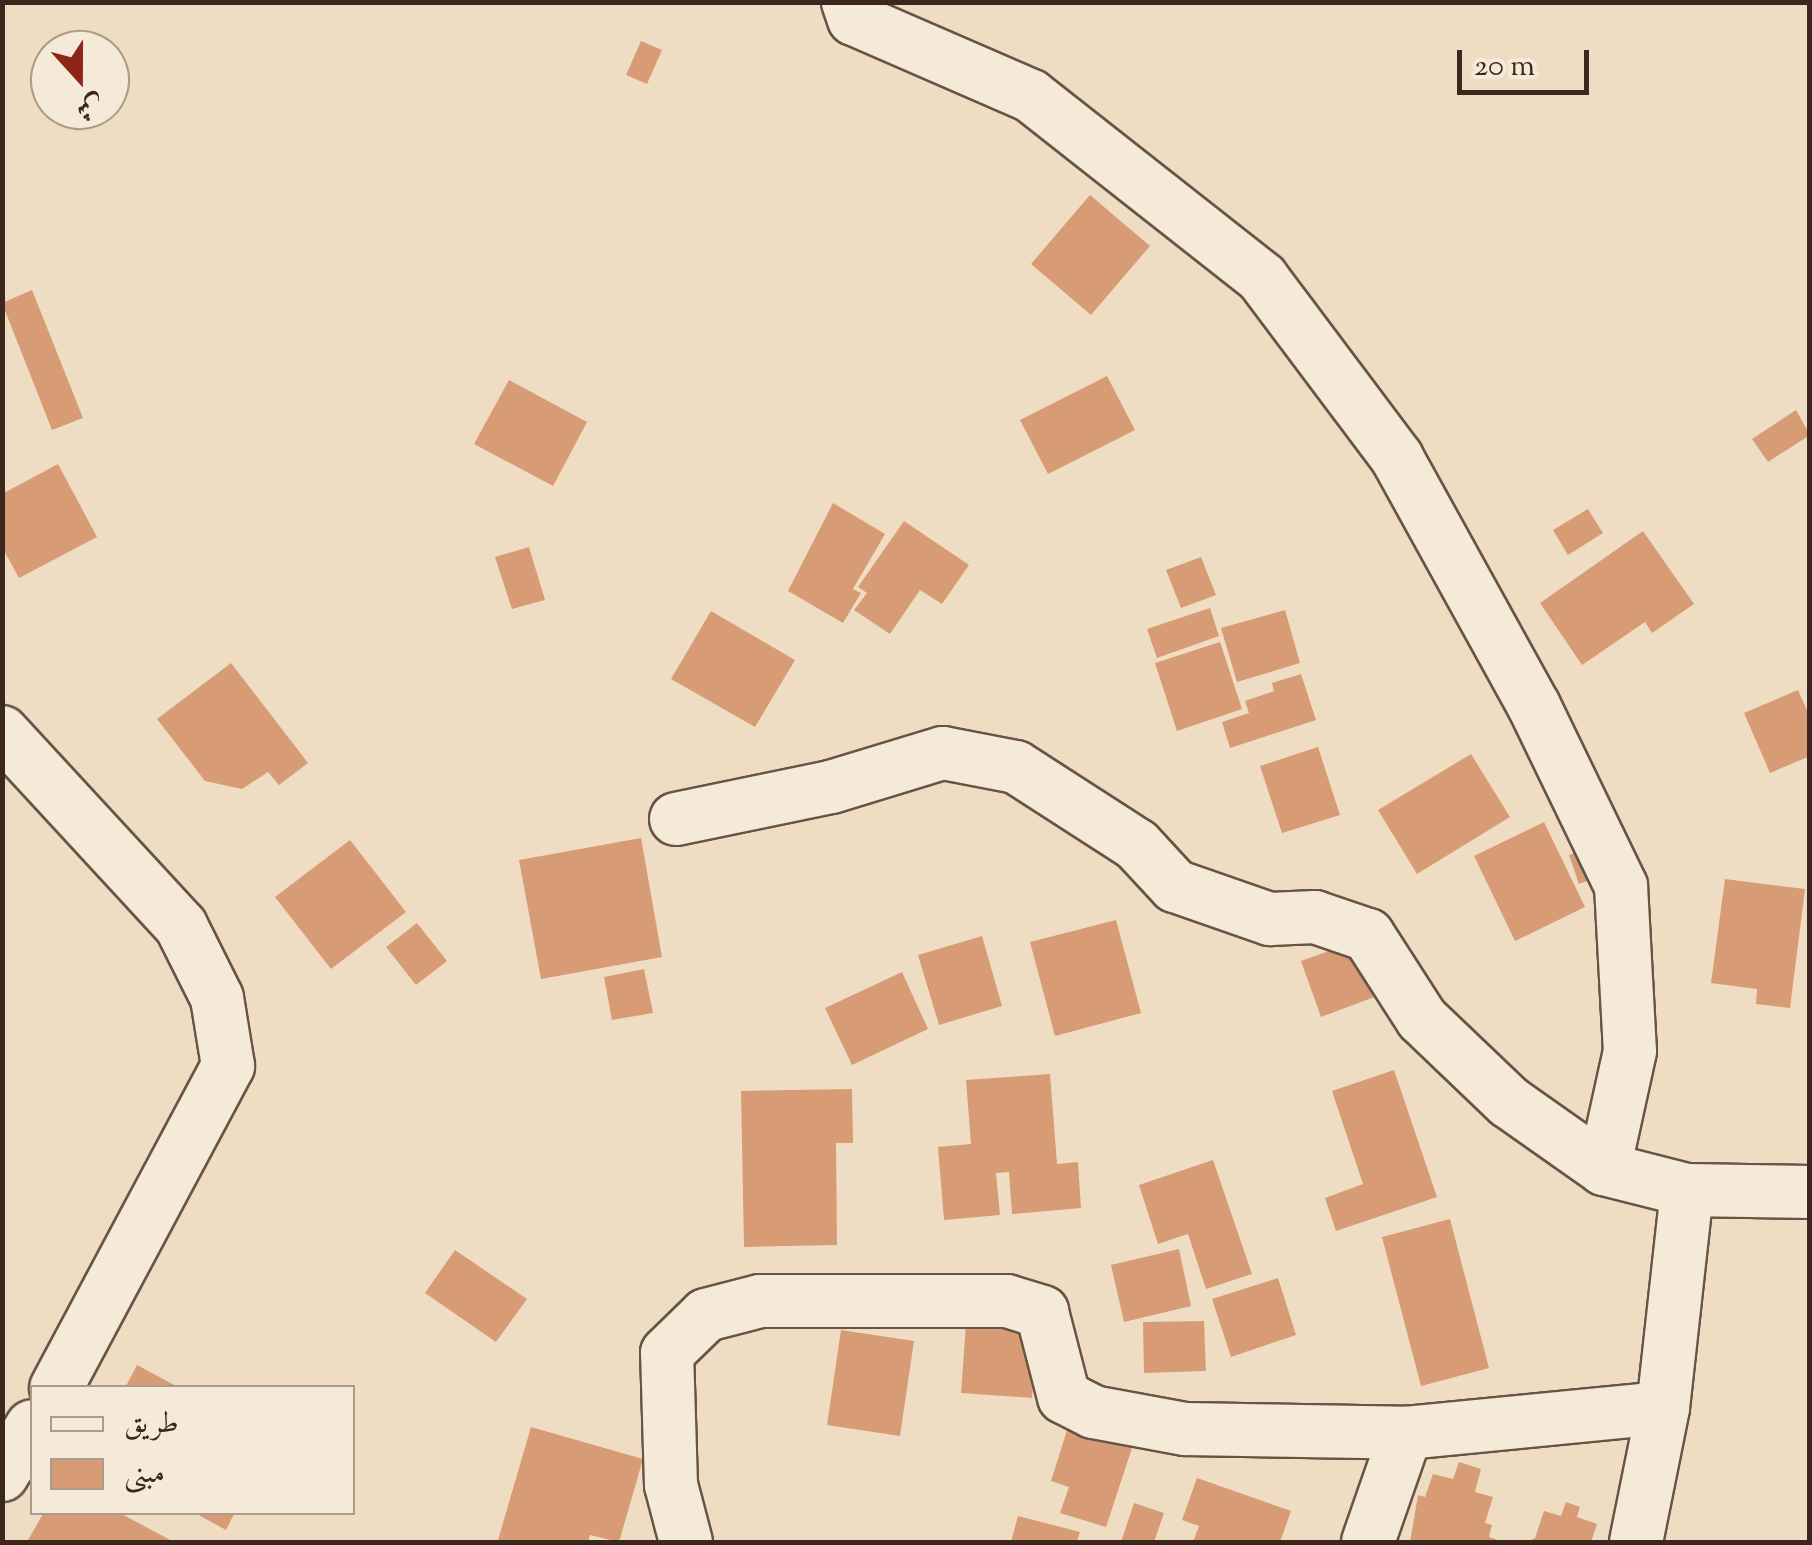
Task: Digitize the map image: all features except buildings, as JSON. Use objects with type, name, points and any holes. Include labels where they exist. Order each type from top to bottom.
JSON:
[{"type":"street","points":[[848,2],[854,18],[1031,96],[1262,278],[1397,458],[1534,706],[1622,886],[1630,1051],[1604,1169]]},
{"type":"street","points":[[2,732],[181,926],[216,998],[228,1066],[58,1385]]},
{"type":"street","points":[[676,819],[831,787],[943,754],[1016,768],[1137,845],[1175,886],[1270,920],[1315,917],[1368,935],[1422,1019],[1509,1102],[1604,1169],[1687,1190],[1810,1192]]},
{"type":"street","points":[[1636,1542],[1662,1408],[1687,1190]]},
{"type":"street","points":[[686,1542],[671,1485],[666,1353],[706,1315],[760,1301],[1007,1300],[1042,1312],[1064,1397],[1094,1412],[1185,1428],[1406,1433],[1662,1408]]},
{"type":"street","points":[[2,1476],[30,1429]]},
{"type":"street","points":[[1368,1542],[1406,1433]]}]
